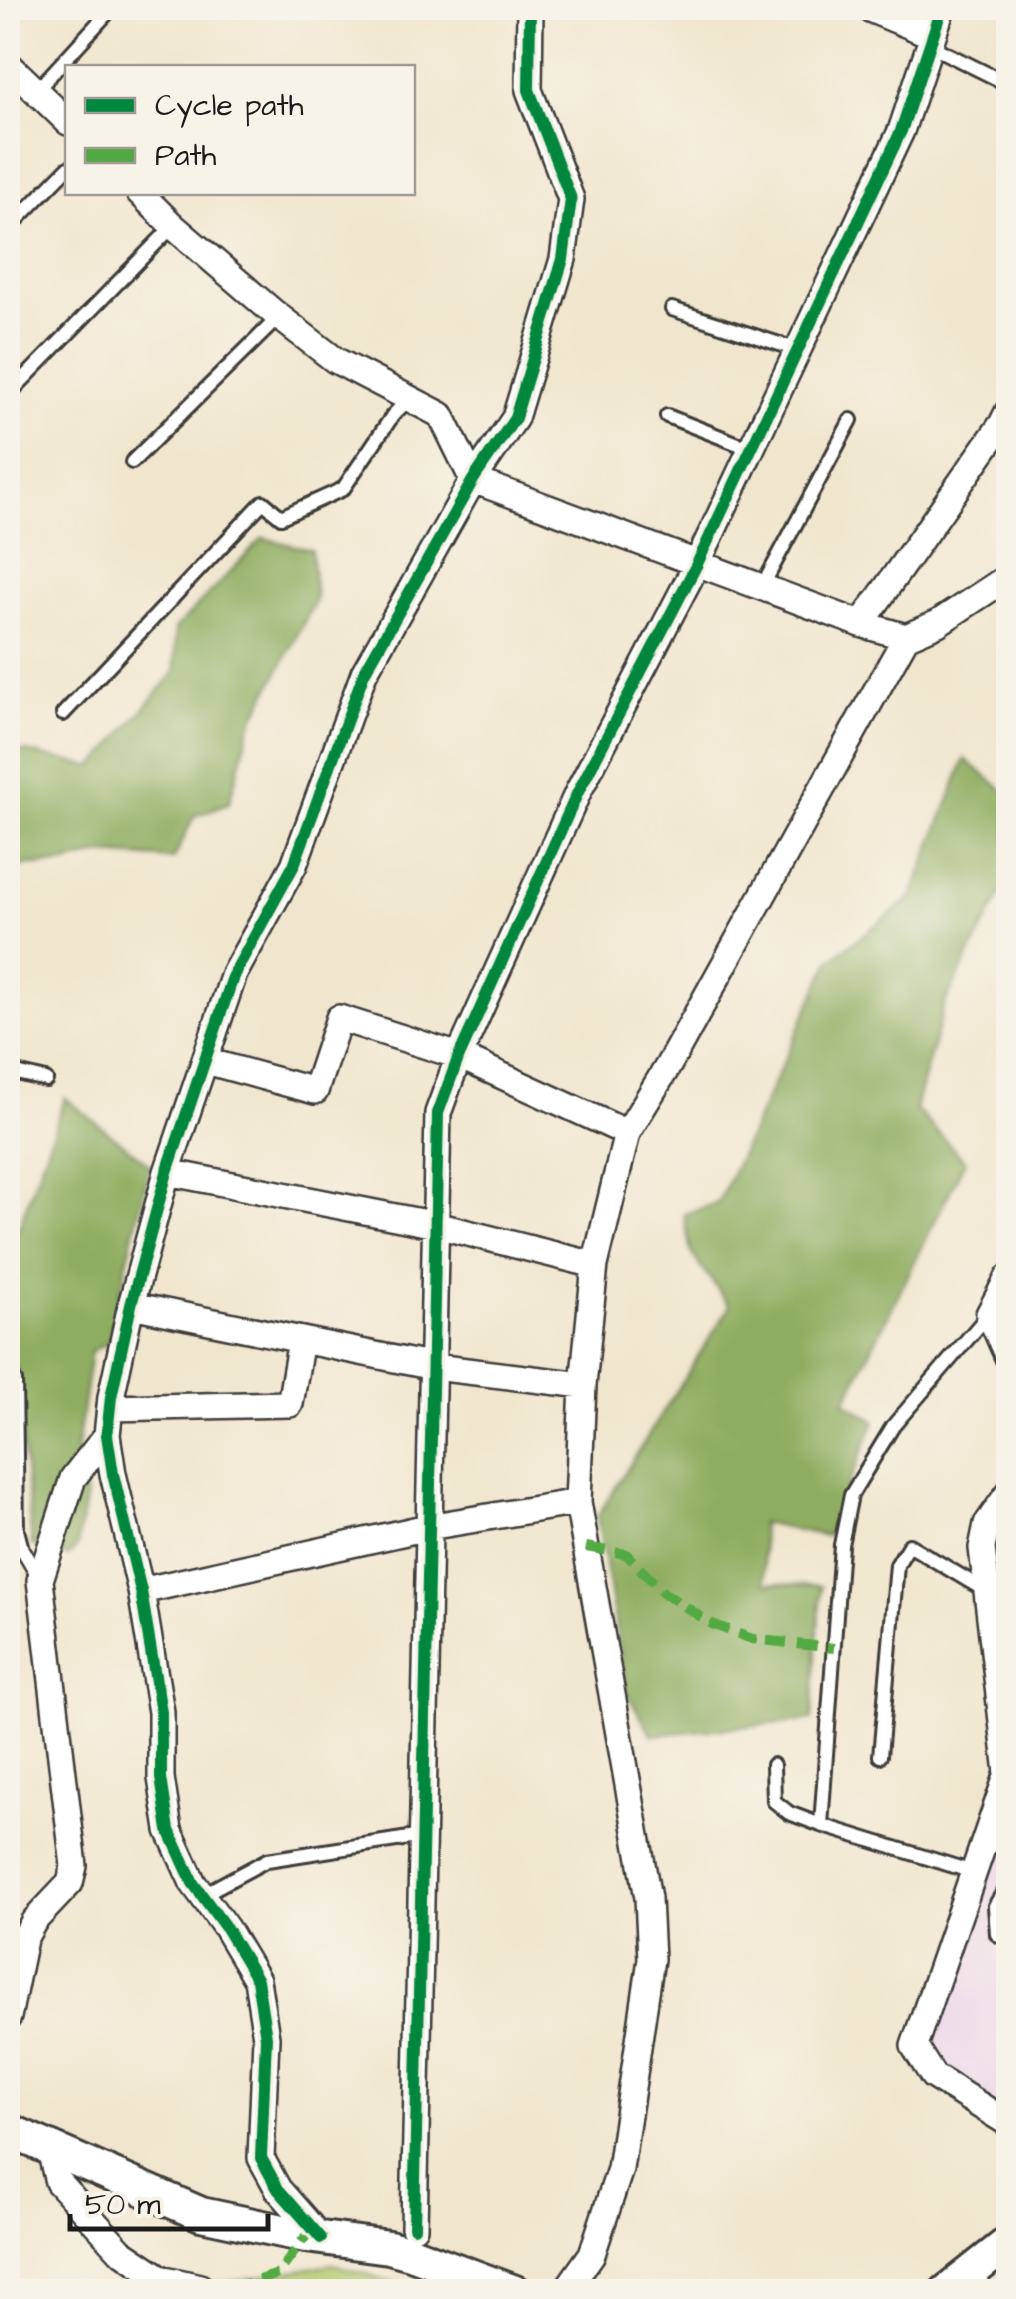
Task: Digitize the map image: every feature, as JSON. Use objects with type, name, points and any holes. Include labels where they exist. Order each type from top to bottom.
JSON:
[{"type":"street","points":[[321,2238],[278,2189],[261,2158],[266,2038],[257,1980],[193,1882],[170,1830],[161,1778],[161,1712],[141,1592],[107,1435],[131,1306],[167,1172],[234,974],[294,865],[364,673],[473,480],[515,418],[563,259],[571,199],[528,90],[530,8]]},
{"type":"street","points":[[867,8],[930,40]]},
{"type":"street","points":[[414,2226],[438,1113],[459,1056],[578,792],[696,564],[901,131],[942,8]]},
{"type":"street","points":[[8,64],[65,119]]},
{"type":"street","points":[[143,195],[173,226],[335,360],[441,415],[473,480],[861,624],[906,637]]},
{"type":"street","points":[[861,624],[1008,412]]},
{"type":"street","points":[[564,2292],[592,2254],[620,2169],[652,1959],[648,1898],[578,1502],[583,1385],[595,1265],[627,1133],[906,637],[938,623],[1008,577]]},
{"type":"street","points":[[206,1060],[314,1091],[339,1018],[459,1056],[627,1133]]},
{"type":"street","points":[[167,1172],[436,1225],[595,1265]]},
{"type":"street","points":[[1008,1278],[989,1314],[1008,1357]]},
{"type":"street","points":[[131,1306],[434,1368],[583,1385]]},
{"type":"street","points":[[110,1408],[290,1404],[301,1340]]},
{"type":"street","points":[[8,2017],[24,1939],[34,1922],[70,1883],[74,1866],[40,1580],[73,1478],[107,1435]]},
{"type":"street","points":[[1008,1494],[987,1524],[982,1548],[1008,1773],[914,2046],[934,2076],[1008,2123]]},
{"type":"street","points":[[141,1592],[428,1527],[578,1502]]},
{"type":"street","points":[[8,2130],[201,2214],[389,2248],[515,2292]]},
{"type":"street","points":[[50,2150],[58,2182],[158,2285],[200,2287],[202,2292]]},
{"type":"street","points":[[946,2292],[1008,2243]]},
{"type":"lane","points":[[36,92],[112,8]]},
{"type":"lane","points":[[930,40],[1008,84]]},
{"type":"lane","points":[[8,229],[65,171]]},
{"type":"lane","points":[[8,395],[173,226]]},
{"type":"lane","points":[[672,309],[798,350]]},
{"type":"lane","points":[[132,462],[279,317]]},
{"type":"lane","points":[[63,714],[263,502],[281,517],[344,488],[393,415],[410,398]]},
{"type":"lane","points":[[668,416],[751,448]]},
{"type":"lane","points":[[762,587],[851,420]]},
{"type":"lane","points":[[8,1071],[46,1080]]},
{"type":"lane","points":[[821,1825],[842,1545],[851,1495],[893,1426],[989,1314]]},
{"type":"lane","points":[[8,1371],[15,1381],[16,1530],[40,1580]]},
{"type":"lane","points":[[880,1756],[897,1565],[909,1546],[986,1591]]},
{"type":"lane","points":[[773,1766],[774,1801],[789,1813],[973,1872]]},
{"type":"lane","points":[[202,1895],[268,1860],[422,1836]]},
{"type":"lane","points":[[1008,1885],[995,1906],[997,1934],[1008,1940]]},
{"type":"shaded area","points":[[1008,1510],[1008,1702],[991,1550],[997,1525]]},
{"type":"shaded area","points":[[1008,1797],[1008,2110],[946,2076],[931,2056],[928,2033]]},
{"type":"green space","points":[[263,538],[311,550],[316,599],[251,724],[229,803],[194,816],[174,859],[101,854],[62,864],[8,866],[8,748],[94,767],[175,672],[175,629]]},
{"type":"green space","points":[[965,759],[1008,794],[1008,881],[945,1003],[915,1109],[965,1161],[845,1402],[875,1421],[827,1536],[761,1523],[765,1583],[821,1586],[812,1720],[652,1735],[627,1693],[597,1517],[730,1306],[691,1253],[684,1214],[718,1203],[831,959],[911,899]]},
{"type":"green space","points":[[65,1098],[150,1165],[108,1343],[91,1351],[75,1461],[86,1495],[77,1547],[68,1556],[32,1545],[15,1362],[8,1358],[8,1256]]},
{"type":"green space","points":[[333,2264],[420,2291],[202,2292],[200,2287]]},
{"type":"marked path","points":[[586,1547],[626,1554],[664,1593],[712,1624],[752,1639],[834,1648]]},
{"type":"marked path","points":[[200,2287],[226,2290],[278,2274],[306,2236]]},
{"type":"cycle path","points":[[321,2238],[278,2189],[261,2158],[266,2037],[257,1980],[193,1883],[169,1830],[161,1778],[161,1712],[141,1591],[107,1435],[131,1305],[167,1172],[234,974],[294,865],[364,673],[473,480],[515,418],[563,259],[571,199],[529,90],[530,8]]},
{"type":"cycle path","points":[[414,2227],[438,1113],[459,1056],[578,792],[697,564],[901,131],[942,8]]}]
